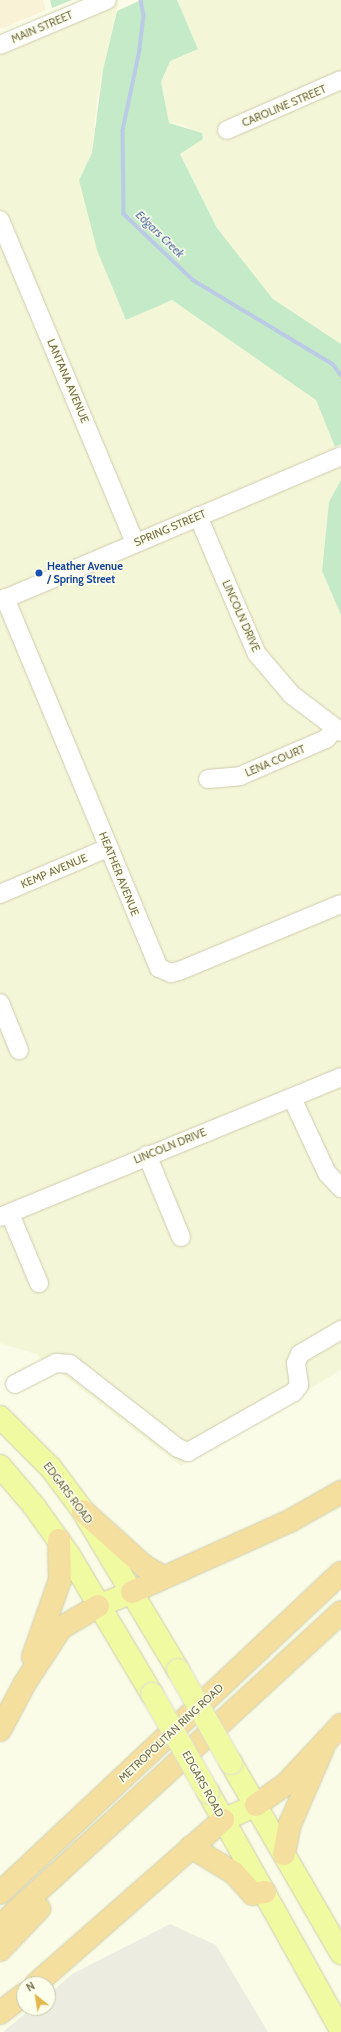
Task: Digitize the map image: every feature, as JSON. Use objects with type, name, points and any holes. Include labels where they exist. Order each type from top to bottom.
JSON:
[{"type":"highway","points":[[132,1592],[161,1576],[290,1520],[341,1492]]},
{"type":"highway","points":[[83,1511],[144,1566],[161,1576]]},
{"type":"highway","points":[[25,1683],[60,1580],[59,1540]]},
{"type":"highway","name":"METROPOLITAN RING ROAD","points":[[1,1892],[341,1573]]},
{"type":"highway","points":[[0,1730],[25,1683],[61,1628],[98,1606]]},
{"type":"highway","points":[[0,1926],[341,1612]]},
{"type":"highway","points":[[256,1805],[279,1790],[323,1748],[341,1725]]},
{"type":"highway","points":[[284,1854],[290,1824],[323,1748]]},
{"type":"highway","points":[[0,1950],[57,1891],[132,1803]]},
{"type":"highway","points":[[45,1976],[191,1846],[223,1820]]},
{"type":"highway","points":[[191,1846],[234,1872],[253,1894],[265,1892]]},
{"type":"highway","points":[[0,2013],[16,2000]]},
{"type":"main road","name":"EDGARS ROAD","points":[[0,1417],[50,1468],[83,1511],[178,1670],[341,1953]]},
{"type":"main road","name":"EDGARS ROAD","points":[[0,1466],[59,1540],[152,1694],[265,1892],[341,2030]]},
{"type":"main road","points":[[98,1606],[132,1592]]},
{"type":"main road","points":[[223,1820],[256,1805]]},
{"type":"street","name":"MAIN STREET","points":[[0,45],[107,0]]},
{"type":"street","name":"CAROLINE STREET","points":[[227,130],[341,80]]},
{"type":"street","name":"LANTANA AVENUE","points":[[0,223],[136,542]]},
{"type":"street","name":"SPRING STREET","points":[[2,600],[341,456]]},
{"type":"street","name":"LINCOLN DRIVE","points":[[198,516],[257,654],[292,696],[338,730]]},
{"type":"street","name":"HEATHER AVENUE","points":[[2,600],[159,968],[171,973],[341,904]]},
{"type":"street","name":"LENA COURT","points":[[208,780],[240,776],[326,739],[338,730]]},
{"type":"street","name":"KEMP AVENUE","points":[[0,894],[108,848]]},
{"type":"street","points":[[0,1003],[19,1050]]},
{"type":"street","name":"LINCOLN DRIVE","points":[[5,1216],[147,1155],[292,1098],[341,1077]]},
{"type":"street","points":[[292,1098],[321,1162],[341,1188]]},
{"type":"street","points":[[147,1155],[181,1237]]},
{"type":"street","points":[[5,1216],[40,1283]]},
{"type":"street","points":[[15,1384],[56,1363],[70,1364],[178,1448],[188,1452],[294,1392],[299,1385],[296,1363],[300,1354],[341,1330]]},
{"type":"shaded area","points":[[0,0],[43,0],[46,10],[0,29]]},
{"type":"shaded area","points":[[50,0],[72,0],[52,8]]},
{"type":"shaded area","points":[[107,0],[119,0],[97,99],[92,153],[79,180],[126,320],[172,300],[316,400],[341,461],[341,480],[329,503],[322,571],[341,615],[341,1370],[181,1466],[36,1354],[0,1343],[0,45]]},
{"type":"shaded area","points":[[141,0],[177,0],[198,49],[170,61],[161,82],[169,123],[202,133],[203,139],[180,154],[217,228],[273,299],[341,344],[341,444],[335,447],[316,400],[172,300],[126,320],[97,250],[79,180],[92,153],[103,70],[117,11]]},
{"type":"shaded area","points":[[177,0],[341,0],[341,344],[273,299],[217,228],[180,154],[202,139],[184,125],[169,123],[161,82],[169,61],[198,49]]},
{"type":"shaded area","points":[[341,480],[341,615],[322,571],[329,502]]},
{"type":"shaded area","points":[[170,1924],[216,1945],[268,2032],[3,2032],[22,2016],[56,2016],[56,1988],[72,1974]]},
{"type":"waterway","name":"Edgars Creek","points":[[141,0],[144,16],[140,50],[123,131],[124,214],[193,280],[333,364],[341,375]]},
{"type":"place","name":"Heather Avenue / Spring Street","points":[[39,573]]}]
